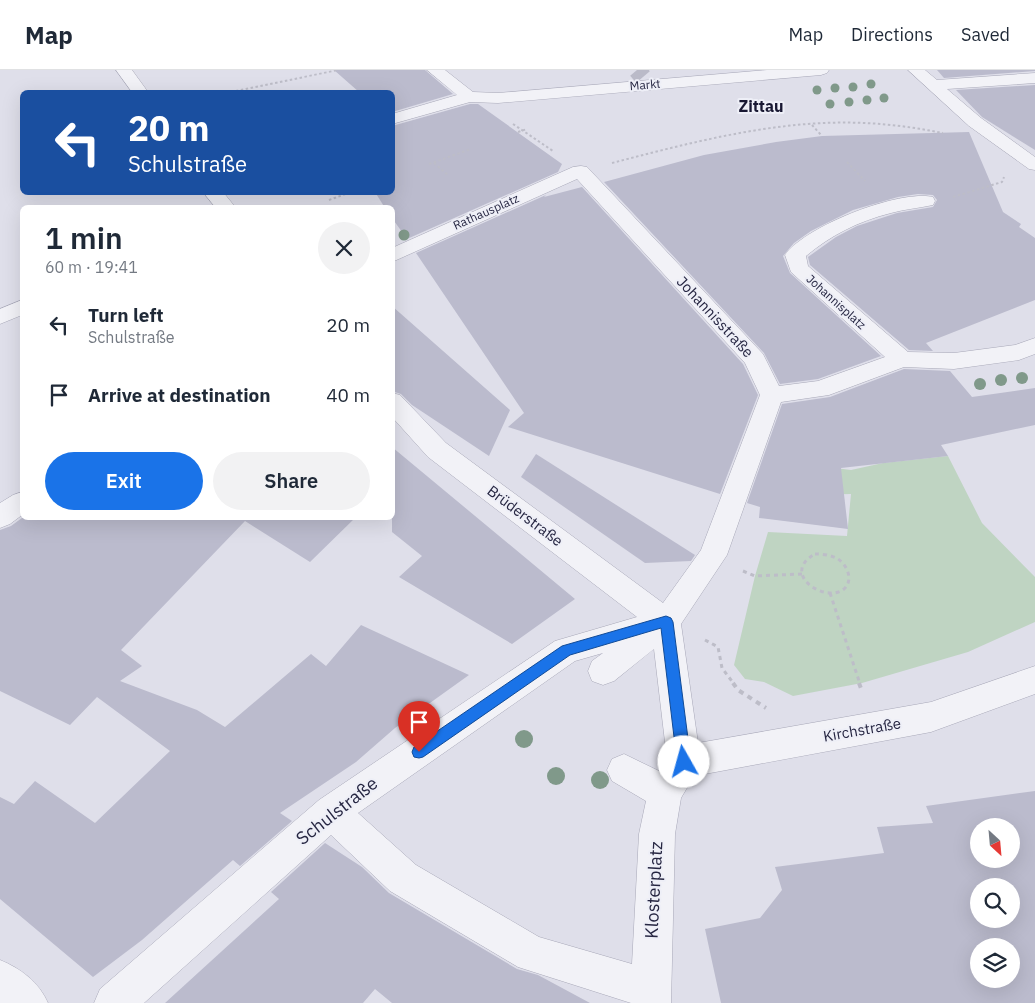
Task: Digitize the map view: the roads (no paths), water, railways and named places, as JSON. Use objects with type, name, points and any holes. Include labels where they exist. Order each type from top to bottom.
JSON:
[{"type":"street","points":[[124,70],[139,90]]},
{"type":"street","points":[[434,70],[472,98]]},
{"type":"street","name":"Markt","points":[[472,98],[498,98],[646,81],[821,70]]},
{"type":"street","points":[[916,70],[975,122],[1035,165]]},
{"type":"street","points":[[934,85],[1035,78]]},
{"type":"street","points":[[395,118],[472,98]]},
{"type":"street","name":"Rathausplatz","points":[[395,254],[580,171]]},
{"type":"street","name":"Johannisstraße","points":[[580,171],[755,359],[772,395]]},
{"type":"street","points":[[215,195],[224,205]]},
{"type":"street","name":"Johannisplatz","points":[[902,359],[798,268],[796,255],[808,243],[831,227],[892,205],[926,201]]},
{"type":"street","points":[[0,317],[20,308]]},
{"type":"street","points":[[603,672],[666,622],[713,555],[772,395],[821,389],[902,359],[954,361],[1019,352],[1035,345]]},
{"type":"street","name":"Brüderstraße","points":[[395,404],[437,450],[666,622]]},
{"type":"street","points":[[0,518],[20,503]]},
{"type":"street","points":[[666,622],[684,762]]},
{"type":"street","name":"Schulstraße","points":[[114,1003],[331,812],[454,738],[566,650],[666,622]]},
{"type":"street","name":"Kirchstraße","points":[[684,762],[932,717],[1035,680]]},
{"type":"street","name":"Klosterplatz","points":[[650,996],[657,834],[666,793],[684,762]]},
{"type":"street","points":[[624,770],[666,793]]},
{"type":"street","points":[[331,812],[403,878],[531,954],[650,996]]},
{"type":"street","points":[[0,978],[28,1003]]},
{"type":"tunnel","points":[[637,70],[643,77]]},
{"type":"district","name":"Zittau","points":[[761,106]]}]
